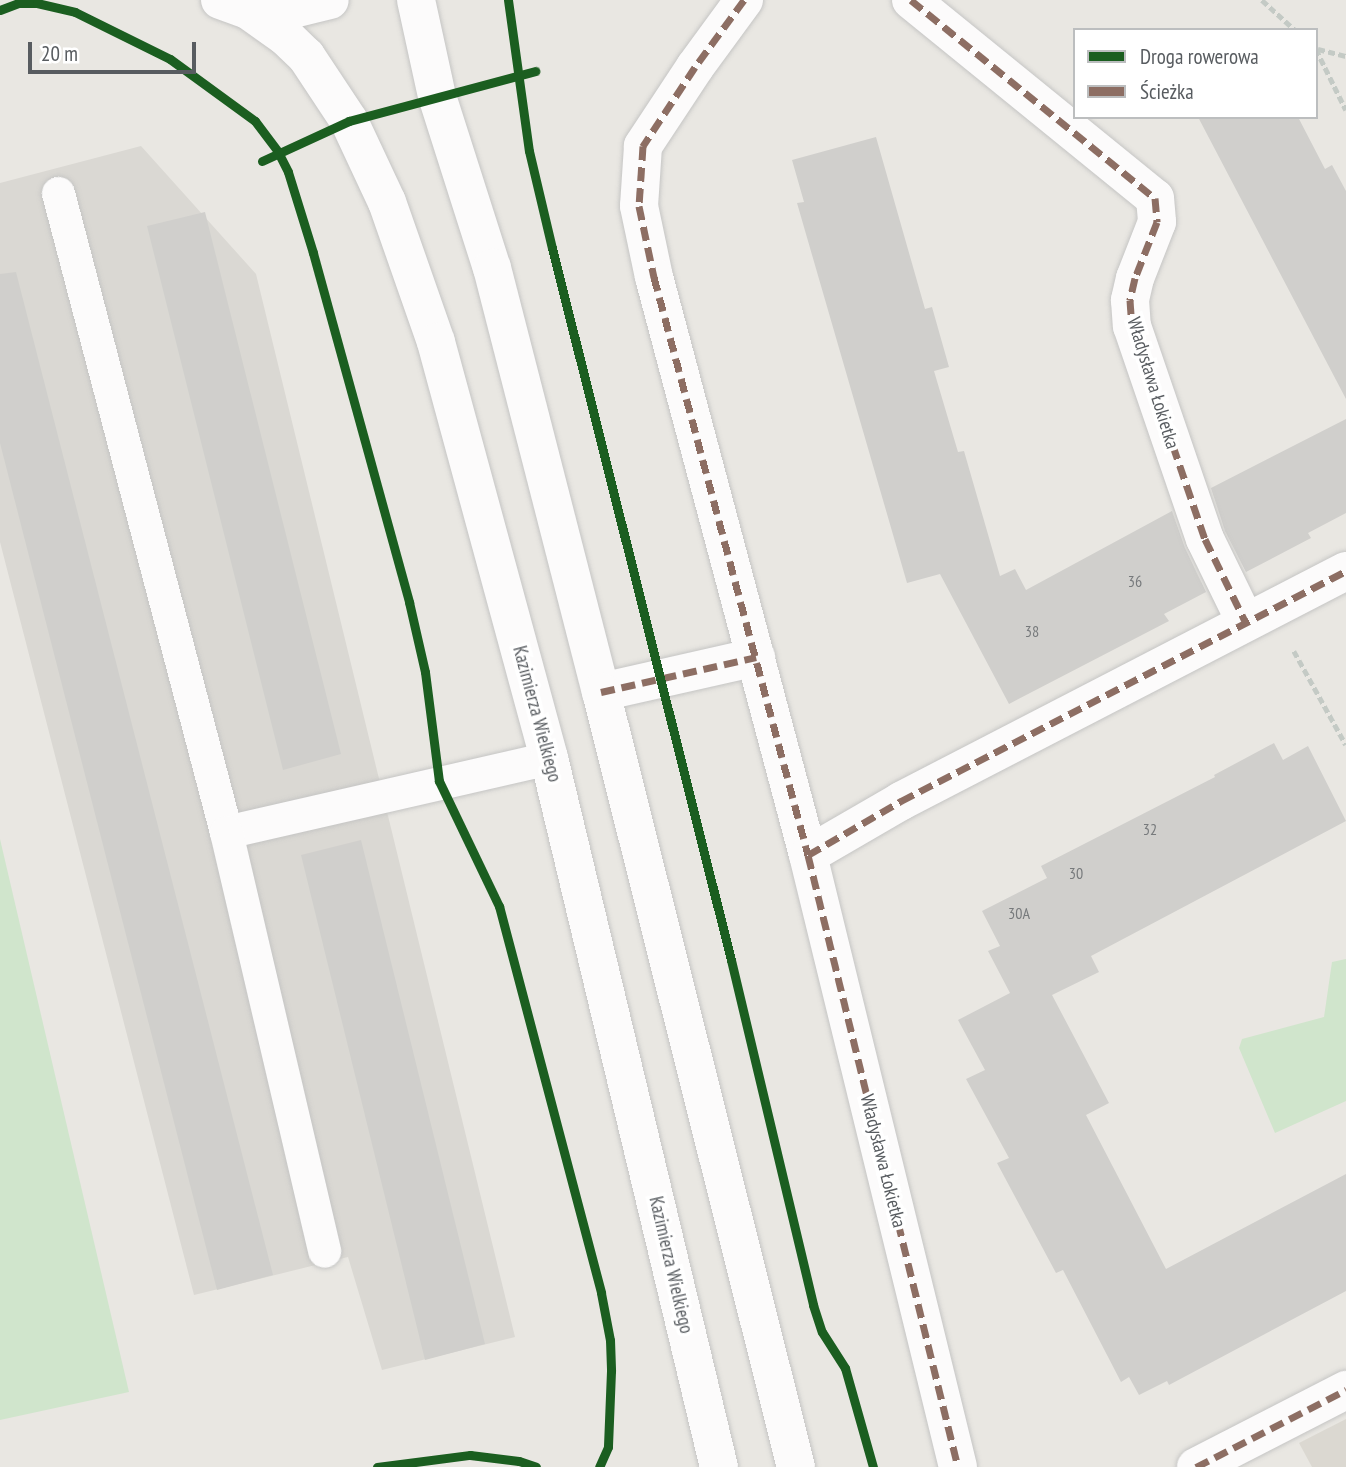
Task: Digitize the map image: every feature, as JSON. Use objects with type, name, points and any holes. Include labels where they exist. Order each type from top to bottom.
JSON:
[{"type":"street","points":[[234,5],[285,11],[330,0]]},
{"type":"street","points":[[416,0],[437,96],[492,268],[796,1467]]},
{"type":"street","name":"Władysława Łokietka","points":[[744,0],[695,67],[643,146],[639,206],[654,277],[808,855],[958,1467]]},
{"type":"street","name":"Władysława Łokietka","points":[[911,0],[1155,198],[1157,222],[1135,278],[1130,300],[1132,326],[1205,539],[1258,615]]},
{"type":"street","name":"Kazimierza Wielkiego","points":[[234,5],[286,37],[306,56],[349,121],[403,242],[454,405],[549,758],[719,1467]]},
{"type":"street","points":[[808,855],[901,802],[1346,571]]},
{"type":"street","points":[[601,692],[756,657]]},
{"type":"street","points":[[1196,1467],[1346,1390]]},
{"type":"lane","points":[[58,193],[226,832],[324,1251]]},
{"type":"lane","points":[[226,832],[549,758]]},
{"type":"path","points":[[1262,0],[1293,28]]},
{"type":"path","points":[[1318,49],[1346,56]]},
{"type":"path","points":[[1318,53],[1346,110]]},
{"type":"path","points":[[1258,615],[1346,745]]},
{"type":"shaded area","points":[[141,146],[256,274],[515,1337],[382,1370],[348,1257],[194,1295],[0,542],[0,183]]},
{"type":"shaded area","points":[[1346,1419],[1346,1467],[1312,1467],[1299,1443]]},
{"type":"green space","points":[[0,839],[129,1392],[0,1420]]},
{"type":"green space","points":[[1346,959],[1346,1101],[1275,1133],[1239,1048],[1242,1039],[1324,1017],[1332,962]]},
{"type":"building","points":[[1199,119],[1299,119],[1325,169],[1332,165],[1346,191],[1346,399]]},
{"type":"building","points":[[876,137],[925,309],[932,307],[949,367],[934,371],[958,452],[964,451],[1000,576],[1015,569],[1026,590],[1172,511],[1185,548],[1206,592],[1164,614],[1169,621],[1009,704],[940,574],[907,583],[797,203],[804,202],[792,160]]},
{"type":"building","points":[[205,212],[341,754],[283,770],[147,226]]},
{"type":"building","points":[[16,272],[273,1275],[217,1290],[0,443],[0,274]]},
{"type":"building","points":[[1346,419],[1346,513],[1308,533],[1311,538],[1246,572],[1225,531],[1211,488]]},
{"type":"building","points":[[1274,743],[1283,760],[1308,746],[1346,821],[1091,956],[1099,972],[1052,995],[1109,1103],[1086,1115],[1166,1269],[1346,1174],[1346,1291],[1169,1385],[1167,1381],[1139,1395],[1129,1377],[1121,1382],[1063,1270],[1056,1273],[997,1163],[1009,1158],[966,1079],[985,1070],[958,1020],[1010,993],[988,951],[1000,946],[982,911],[1047,878],[1041,866],[1215,777],[1214,775]]},
{"type":"building","points":[[361,840],[485,1344],[425,1360],[301,855]]},
{"type":"marked path","points":[[744,0],[695,67],[643,146],[639,206],[654,277],[808,855],[958,1467]]},
{"type":"marked path","points":[[911,0],[1155,198],[1157,222],[1135,278],[1130,300],[1132,326],[1205,539],[1245,621]]},
{"type":"marked path","points":[[808,855],[901,801],[1346,571]]},
{"type":"marked path","points":[[601,692],[756,657]]},
{"type":"marked path","points":[[1196,1467],[1346,1390]]},
{"type":"cycle path","points":[[508,0],[529,151],[731,960],[813,1305],[822,1332],[845,1368],[873,1467]]},
{"type":"cycle path","points":[[0,10],[18,3],[37,3],[75,12],[170,59],[255,121],[278,152],[288,172],[313,253],[409,602],[425,672],[439,781],[499,906],[601,1293],[610,1340],[611,1371],[608,1447],[599,1467]]},
{"type":"cycle path","points":[[262,161],[349,121],[535,71]]},
{"type":"cycle path","points":[[377,1467],[470,1455],[519,1461],[536,1467]]}]
